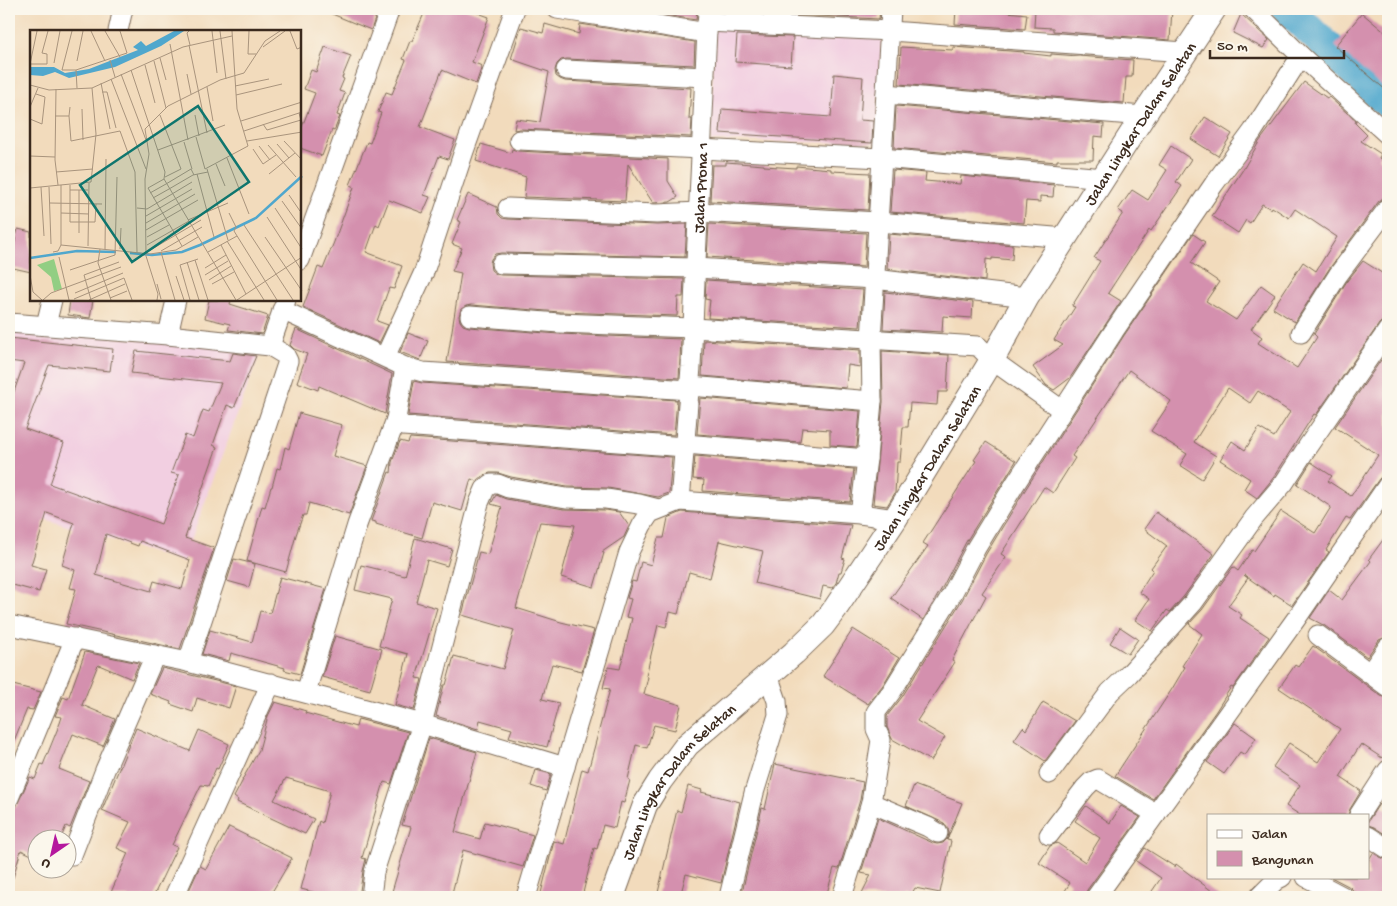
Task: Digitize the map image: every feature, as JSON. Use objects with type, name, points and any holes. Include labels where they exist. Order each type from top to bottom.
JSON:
[{"type":"main road","name":"Jalan Lingkar Dalam Selatan","points":[[612,897],[645,805],[660,781],[688,745],[823,626],[895,519],[992,360],[1027,297],[1214,9]]},
{"type":"street","points":[[118,30],[123,9]]},
{"type":"street","points":[[301,257],[390,9]]},
{"type":"street","points":[[385,357],[424,272],[464,151],[515,9]]},
{"type":"street","points":[[557,9],[707,21],[890,31],[1185,52]]},
{"type":"street","points":[[860,514],[872,401],[871,340],[891,9]]},
{"type":"street","points":[[1253,9],[1301,56],[1388,135]]},
{"type":"street","name":"Jalan Prona 1","points":[[680,501],[691,367],[707,21]]},
{"type":"street","points":[[842,897],[871,803],[881,740],[876,729],[876,712],[892,691],[952,594],[976,548],[1062,410],[1160,262],[1253,131],[1301,56]]},
{"type":"street","points":[[566,70],[705,77]]},
{"type":"street","points":[[886,94],[1143,116]]},
{"type":"street","points":[[519,140],[882,158],[1104,178]]},
{"type":"street","points":[[508,208],[658,214],[698,212],[878,222],[1066,238]]},
{"type":"street","points":[[1301,333],[1338,275],[1388,208]]},
{"type":"street","points":[[501,264],[696,268],[874,279],[1027,297]]},
{"type":"street","points":[[46,325],[52,301]]},
{"type":"street","points":[[168,335],[176,301]]},
{"type":"street","points":[[270,346],[284,305],[405,367],[423,372],[872,401]]},
{"type":"street","points":[[470,316],[560,323],[693,328],[978,346],[992,360],[1062,410]]},
{"type":"street","points":[[9,323],[168,335],[270,346],[285,355],[288,366],[188,662]]},
{"type":"street","points":[[1049,774],[1110,692],[1129,674],[1193,603],[1254,518],[1284,482],[1388,330]]},
{"type":"street","points":[[306,692],[357,525],[396,419],[405,367]]},
{"type":"street","points":[[396,419],[400,424],[406,426],[867,459]]},
{"type":"street","points":[[371,897],[374,872],[422,724],[479,503],[487,486],[498,484],[508,488],[566,498],[606,499],[658,509]]},
{"type":"street","points":[[1096,897],[1296,619],[1388,485]]},
{"type":"street","points":[[526,897],[629,552],[650,513],[680,501],[860,514],[895,519]]},
{"type":"street","points":[[9,625],[188,662],[271,683],[422,724],[565,767]]},
{"type":"street","points":[[1318,635],[1388,687]]},
{"type":"street","points":[[9,798],[75,638]]},
{"type":"street","points":[[1370,673],[1388,647]]},
{"type":"street","points":[[78,840],[105,770],[155,655]]},
{"type":"street","points":[[730,897],[754,793],[778,715],[777,701],[768,675]]},
{"type":"street","points":[[174,897],[271,683]]},
{"type":"street","points":[[1360,814],[1388,770]]},
{"type":"street","points":[[1049,835],[1085,788],[1091,782],[1098,779],[1156,814]]},
{"type":"street","points":[[871,803],[938,833]]},
{"type":"street","points":[[1370,837],[1388,849]]},
{"type":"street","points":[[1259,897],[1280,878]]},
{"type":"street","points":[[1310,878],[1344,897]]},
{"type":"shaded area","points":[[714,26],[882,38],[876,143],[711,141]]},
{"type":"shaded area","points":[[9,328],[261,350],[183,562],[9,508]]},
{"type":"building","points":[[320,9],[366,9],[377,13],[371,30]]},
{"type":"building","points":[[426,9],[467,9],[489,17],[472,62],[482,66],[476,84],[442,70],[420,127],[455,140],[448,159],[439,156],[424,195],[430,197],[423,213],[389,200],[379,226],[376,224],[366,252],[402,266],[394,289],[389,288],[377,321],[388,325],[379,343],[303,307],[318,267],[323,269],[334,242],[354,187],[350,185],[367,142],[370,143],[381,113],[378,112],[386,92],[392,94],[406,60],[403,59],[410,41],[412,41]]},
{"type":"building","points":[[627,9],[697,9],[696,20]]},
{"type":"building","points":[[739,9],[880,9],[879,19],[738,12]]},
{"type":"building","points":[[956,9],[1007,9],[1007,12],[1027,14],[1025,29],[955,24]]},
{"type":"building","points":[[1035,9],[1172,9],[1170,40],[1053,31],[1053,28],[1034,27]]},
{"type":"building","points":[[1362,13],[1388,35],[1388,92],[1335,46]]},
{"type":"building","points":[[1241,14],[1269,40],[1263,48],[1233,33]]},
{"type":"building","points":[[545,24],[579,34],[580,24],[695,42],[694,65],[567,59],[561,60],[555,70],[556,76],[565,81],[691,88],[689,119],[692,119],[691,137],[514,130],[516,119],[540,122],[549,72],[511,59],[521,27],[543,33]]},
{"type":"building","points":[[737,35],[793,37],[791,66],[735,62]]},
{"type":"building","points":[[325,47],[351,56],[339,91],[345,93],[337,115],[340,116],[334,131],[332,130],[322,156],[301,148],[301,129],[315,93],[304,89],[311,70],[316,72]]},
{"type":"building","points":[[901,47],[953,50],[953,47],[1024,52],[1051,56],[1051,54],[1133,60],[1132,77],[1126,77],[1124,103],[899,84]]},
{"type":"building","points":[[834,74],[863,77],[860,120],[873,121],[872,143],[720,133],[722,109],[831,117]]},
{"type":"building","points":[[1304,82],[1327,98],[1329,97],[1356,121],[1355,123],[1367,135],[1361,141],[1381,154],[1379,158],[1388,165],[1388,197],[1379,201],[1329,269],[1295,322],[1273,308],[1303,262],[1316,271],[1337,237],[1295,209],[1289,218],[1272,207],[1271,209],[1262,204],[1250,223],[1246,220],[1238,233],[1212,216],[1259,142]]},
{"type":"building","points":[[896,106],[1104,124],[1103,137],[1094,136],[1093,160],[1057,160],[1057,162],[894,148]]},
{"type":"building","points":[[1205,117],[1232,134],[1218,156],[1191,139]]},
{"type":"building","points":[[481,144],[511,153],[512,149],[518,151],[668,159],[668,181],[678,197],[670,202],[653,203],[628,164],[625,201],[524,197],[526,177],[476,161]]},
{"type":"building","points":[[1171,146],[1191,159],[1176,182],[1182,186],[1151,231],[1149,230],[1108,293],[1121,301],[1070,378],[1054,390],[1046,385],[1033,367],[1063,345],[1054,340],[1075,307],[1072,306],[1100,261],[1094,258],[1123,213],[1118,210],[1132,190],[1148,200],[1167,170],[1159,165]]},
{"type":"building","points":[[726,162],[870,173],[868,210],[710,201],[712,165],[726,165]]},
{"type":"building","points":[[893,170],[926,173],[925,181],[960,184],[961,176],[1054,185],[1053,197],[1040,196],[1040,202],[1026,201],[1024,223],[890,212]]},
{"type":"building","points":[[468,194],[497,207],[498,214],[502,218],[508,219],[657,225],[687,224],[685,257],[501,253],[495,254],[490,263],[491,270],[501,275],[684,279],[683,297],[678,297],[677,316],[560,312],[471,305],[461,309],[459,316],[463,325],[469,327],[559,334],[681,339],[679,378],[447,362],[461,273],[452,271],[462,248],[452,244],[461,222],[457,220]]},
{"type":"building","points":[[709,224],[866,233],[864,267],[707,257]]},
{"type":"building","points":[[18,229],[30,232],[30,272],[9,267]]},
{"type":"building","points":[[889,234],[1013,245],[1012,260],[986,259],[985,281],[887,269]]},
{"type":"building","points":[[1193,234],[1205,242],[1191,263],[1219,282],[1206,301],[1236,320],[1261,285],[1275,295],[1251,329],[1262,337],[1258,343],[1297,368],[1317,337],[1314,334],[1347,281],[1363,261],[1388,277],[1388,319],[1383,320],[1379,324],[1316,415],[1314,414],[1274,477],[1257,498],[1244,489],[1250,479],[1220,460],[1232,441],[1245,450],[1259,428],[1274,437],[1290,412],[1258,391],[1250,403],[1228,388],[1194,442],[1216,456],[1202,479],[1180,465],[1187,454],[1151,431],[1171,401],[1129,370],[1072,456],[1075,458],[1053,493],[1044,487],[1001,554],[1006,557],[982,593],[986,596],[952,660],[955,662],[917,721],[945,737],[931,761],[892,739],[887,727],[887,716],[902,697],[962,600],[986,554],[1025,490],[1123,337]]},
{"type":"building","points":[[706,280],[863,290],[860,327],[708,318],[710,300],[705,299]]},
{"type":"building","points":[[885,292],[973,302],[972,318],[943,316],[942,332],[883,329]]},
{"type":"building","points":[[70,301],[93,301],[90,318],[68,315]]},
{"type":"building","points":[[209,301],[231,301],[230,304],[268,316],[262,334],[228,330],[230,324],[205,318]]},
{"type":"building","points":[[296,329],[392,374],[385,414],[319,386],[318,390],[297,382],[307,354],[294,349],[290,345]]},
{"type":"building","points":[[408,333],[428,341],[420,360],[400,352]]},
{"type":"building","points":[[9,338],[113,349],[110,371],[49,365],[25,429],[64,443],[50,484],[161,524],[179,475],[171,473],[185,435],[193,438],[203,410],[209,412],[221,383],[131,373],[136,351],[230,361],[233,353],[256,356],[234,408],[227,405],[213,445],[217,447],[185,538],[214,548],[180,649],[66,624],[76,589],[70,588],[75,570],[62,565],[74,523],[47,513],[31,565],[46,569],[39,592],[9,584],[9,406],[24,363],[9,361]],"holes":[[[106,534],[138,546],[140,541],[190,560],[182,589],[154,581],[151,591],[96,575]]]},
{"type":"building","points":[[704,340],[860,350],[860,367],[848,365],[846,388],[702,376]]},
{"type":"building","points":[[882,351],[949,355],[947,392],[938,392],[937,405],[910,403],[908,427],[903,427],[900,462],[897,462],[895,493],[887,506],[873,504],[883,402]]},
{"type":"building","points":[[1381,360],[1388,365],[1388,474],[1383,475],[1379,479],[1350,520],[1346,518],[1326,550],[1329,552],[1292,605],[1275,594],[1274,596],[1244,575],[1248,578],[1228,606],[1242,615],[1240,618],[1269,637],[1233,688],[1231,687],[1153,799],[1115,776],[1172,689],[1185,667],[1182,666],[1202,634],[1189,624],[1202,610],[1233,567],[1238,571],[1281,511],[1315,533],[1331,507],[1297,484],[1311,462],[1332,476],[1328,481],[1351,496],[1378,455],[1335,427]]},
{"type":"building","points":[[414,381],[677,400],[674,435],[408,415]]},
{"type":"building","points":[[700,398],[860,411],[857,447],[830,445],[830,430],[802,428],[800,442],[697,434]]},
{"type":"building","points":[[299,413],[342,425],[333,456],[367,466],[349,515],[309,503],[306,515],[303,515],[296,535],[286,572],[247,561],[262,506],[265,507],[277,468],[280,469],[285,447],[289,449]]},
{"type":"building","points":[[410,438],[672,457],[669,493],[658,497],[608,488],[567,487],[490,473],[477,481],[471,479],[462,511],[432,502],[422,538],[371,521],[389,472],[391,473],[392,462],[400,441],[408,443]]},
{"type":"building","points":[[986,442],[1016,461],[966,542],[923,620],[891,598],[928,546],[923,543],[976,461],[974,460]]},
{"type":"building","points":[[695,456],[854,469],[850,502],[703,491],[704,480],[693,479]]},
{"type":"building","points":[[496,495],[506,499],[564,509],[619,512],[629,526],[624,537],[602,552],[604,553],[594,587],[561,577],[575,525],[540,522],[516,608],[594,630],[582,671],[552,664],[542,699],[559,703],[547,747],[509,737],[512,729],[480,720],[478,729],[436,716],[454,656],[503,669],[514,630],[462,615],[479,552],[488,554],[502,507],[491,504]]},
{"type":"building","points":[[682,512],[851,525],[842,558],[845,559],[841,572],[839,572],[836,583],[832,588],[823,586],[820,599],[755,583],[763,551],[719,541],[710,578],[689,572],[678,614],[670,612],[666,627],[658,625],[646,676],[648,677],[644,694],[681,705],[675,730],[654,725],[647,748],[636,745],[624,803],[621,802],[615,828],[603,825],[597,849],[594,848],[582,897],[540,897],[554,841],[564,844],[582,769],[588,771],[610,689],[603,688],[608,667],[620,669],[632,618],[626,617],[631,599],[627,598],[632,581],[636,582],[641,562],[651,565],[658,538],[664,538],[668,518]]},
{"type":"building","points":[[1156,512],[1214,554],[1184,596],[1170,612],[1167,610],[1152,631],[1135,620],[1149,599],[1139,592],[1153,570],[1151,568],[1167,546],[1144,529]]},
{"type":"building","points":[[1388,533],[1388,636],[1379,640],[1367,657],[1325,626],[1310,618],[1329,590],[1342,600],[1371,561],[1369,559]]},
{"type":"building","points":[[415,538],[452,549],[447,566],[427,560],[416,602],[437,608],[416,678],[422,679],[414,710],[395,705],[408,654],[379,646],[392,599],[355,590],[361,565],[405,576]]},
{"type":"building","points":[[234,559],[255,564],[249,587],[227,581]]},
{"type":"building","points":[[280,577],[326,589],[300,674],[231,653],[229,661],[202,654],[210,630],[252,642],[260,611],[270,613]]},
{"type":"building","points":[[1120,627],[1138,639],[1128,654],[1110,643]]},
{"type":"building","points":[[853,629],[899,658],[883,685],[868,704],[823,676]]},
{"type":"building","points":[[335,636],[382,649],[370,690],[322,677]]},
{"type":"building","points":[[1313,646],[1381,696],[1388,698],[1388,750],[1382,758],[1361,744],[1340,777],[1361,791],[1348,814],[1298,814],[1286,806],[1300,785],[1273,767],[1289,743],[1318,762],[1340,729],[1279,688],[1295,665],[1298,667]]},
{"type":"building","points":[[85,652],[139,663],[132,679],[99,665],[97,667],[82,705],[115,719],[103,746],[73,734],[59,769],[89,781],[70,828],[66,826],[65,828],[28,828],[28,853],[21,850],[13,878],[9,877],[9,809],[16,807],[30,777],[35,779],[41,764],[43,765],[62,717],[55,716],[63,697],[68,699]]},
{"type":"building","points":[[162,668],[236,686],[229,708],[197,698],[193,712],[170,704],[171,702],[150,694]]},
{"type":"building","points":[[9,684],[41,692],[33,710],[27,709],[9,753]]},
{"type":"building","points":[[275,702],[306,711],[305,713],[356,727],[358,719],[408,732],[391,784],[384,782],[362,858],[366,859],[359,897],[331,897],[301,889],[319,821],[322,823],[330,791],[286,778],[274,800],[314,819],[305,834],[237,802],[238,800],[234,797],[259,750],[268,716]]},
{"type":"building","points":[[1043,702],[1075,721],[1045,761],[1014,740],[1023,727],[1026,730]]},
{"type":"building","points":[[1235,723],[1256,738],[1245,755],[1240,752],[1224,774],[1207,762]]},
{"type":"building","points":[[136,728],[190,751],[199,730],[229,744],[208,786],[201,785],[172,845],[177,847],[153,897],[109,897],[128,853],[117,848],[130,822],[102,810]]},
{"type":"building","points":[[429,738],[477,752],[455,832],[480,839],[485,822],[533,835],[523,867],[463,850],[451,897],[400,897],[391,895],[411,827],[402,825]]},
{"type":"building","points":[[775,764],[863,782],[860,800],[839,869],[834,868],[826,897],[742,897],[762,808],[765,809]]},
{"type":"building","points":[[536,770],[551,774],[546,791],[531,786]]},
{"type":"building","points":[[914,785],[962,803],[948,837],[948,828],[944,823],[906,806]]},
{"type":"building","points":[[688,786],[702,790],[701,792],[740,802],[721,883],[686,874],[680,897],[657,897],[677,810],[681,812]]},
{"type":"building","points":[[1379,804],[1388,810],[1388,836],[1370,826],[1370,818]]},
{"type":"building","points":[[1086,806],[1110,823],[1121,806],[1140,817],[1087,890],[1085,897],[1061,897],[1070,883],[1039,863],[1050,846],[1057,843],[1085,862],[1100,838],[1075,821]]},
{"type":"building","points":[[878,818],[933,843],[943,843],[948,838],[947,840],[951,841],[940,893],[915,888],[910,897],[860,897],[871,875],[861,873]]},
{"type":"building","points":[[229,827],[292,858],[269,897],[186,897],[200,866],[206,869]]},
{"type":"building","points":[[1145,848],[1175,867],[1176,864],[1220,897],[1148,897],[1161,878],[1136,861]]},
{"type":"building","points":[[1373,853],[1388,860],[1388,897],[1355,897],[1354,891],[1350,887],[1333,878],[1370,878],[1370,858]]},
{"type":"waterway","points":[[1287,9],[1388,103]]}]
